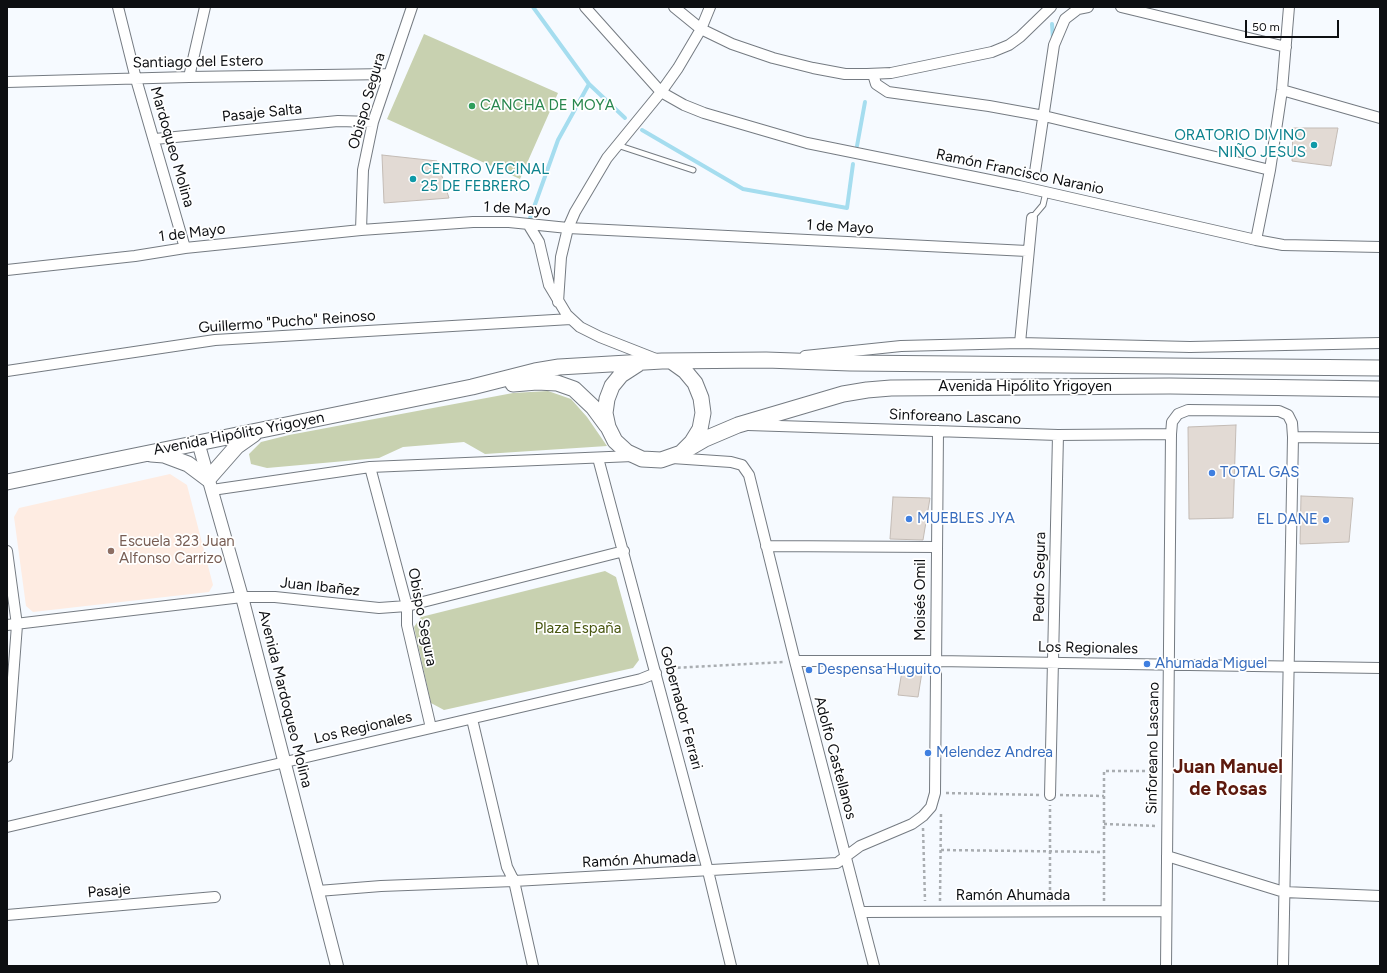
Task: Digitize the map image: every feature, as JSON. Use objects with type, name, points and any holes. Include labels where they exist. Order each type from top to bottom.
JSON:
[{"type":"main road","name":"Avenida Hipólito Yrigoyen","points":[[666,361],[766,360],[858,363],[1380,368]]},
{"type":"main road","points":[[666,361],[685,371],[694,383],[701,398],[703,413],[700,429],[692,442],[675,455],[652,460],[633,456],[615,441],[608,427],[605,413],[607,399],[612,386],[621,375],[639,363],[666,361]]},
{"type":"main road","name":"Avenida Hipólito Yrigoyen","points":[[7,482],[472,387],[535,371],[559,367],[639,363]]},
{"type":"main road","name":"Avenida Hipólito Yrigoyen","points":[[472,387],[537,382],[557,383],[574,390],[593,407],[608,427]]},
{"type":"main road","name":"Avenida Hipólito Yrigoyen","points":[[675,455],[705,439],[738,425],[844,394],[891,388],[1170,386],[1380,389]]},
{"type":"main road","points":[[140,454],[164,456],[188,464],[210,484],[237,446],[260,430]]},
{"type":"street","name":"Mardoqueo Molina","points":[[118,7],[136,79],[155,139],[185,248]]},
{"type":"street","points":[[189,76],[205,7]]},
{"type":"street","name":"Obispo Segura","points":[[361,230],[363,170],[373,122],[412,7]]},
{"type":"street","name":"Ramón Francisco Naranio","points":[[584,7],[661,92],[684,105],[704,113],[807,143],[1046,192],[1256,240],[1283,245],[1380,247]]},
{"type":"street","points":[[674,7],[701,29],[732,44],[772,58],[845,74],[890,73],[992,52],[1009,45],[1020,37],[1050,7]]},
{"type":"street","points":[[558,302],[561,257],[568,228],[575,212],[607,158],[661,92],[701,29],[710,7]]},
{"type":"street","points":[[1035,172],[1054,45],[1065,19],[1078,9],[1088,7]]},
{"type":"street","points":[[1121,7],[1286,47]]},
{"type":"street","points":[[1256,240],[1270,170],[1282,90],[1289,7]]},
{"type":"street","name":"Santiago del Estero","points":[[7,82],[136,79],[189,76],[389,74]]},
{"type":"street","points":[[873,74],[876,84],[888,92],[989,106],[1044,116],[1270,170]]},
{"type":"street","points":[[1282,90],[1380,118]]},
{"type":"street","name":"Pasaje Salta","points":[[155,139],[338,121],[373,122]]},
{"type":"street","points":[[1020,343],[1027,251],[1032,218]]},
{"type":"street","name":"1 de Mayo","points":[[7,270],[135,256],[185,248],[361,230],[472,222],[509,222],[568,228],[1027,251]]},
{"type":"street","points":[[528,224],[539,242],[549,285],[558,302],[571,319],[580,327],[600,337],[666,361]]},
{"type":"street","name":"Guillermo \"Pucho\" Reinoso","points":[[7,371],[215,340],[571,319]]},
{"type":"street","points":[[766,360],[901,346],[1020,343],[1190,347],[1380,343]]},
{"type":"street","name":"Sinforeano Lascano","points":[[1166,966],[1172,422],[1178,414],[1188,410],[1279,411],[1288,415],[1292,423],[1292,436]]},
{"type":"street","name":"Sinforeano Lascano","points":[[738,425],[1058,435],[1171,434]]},
{"type":"street","name":"Moisés Omil","points":[[935,793],[938,431]]},
{"type":"street","name":"Pedro Segura","points":[[1050,795],[1058,435]]},
{"type":"street","points":[[1283,966],[1292,436],[1380,438]]},
{"type":"street","name":"Avenida Mardoqueo Molina","points":[[198,442],[242,597],[337,966]]},
{"type":"street","name":"Adolfo Castellanos","points":[[675,455],[731,462],[742,465],[749,475],[795,661],[874,966]]},
{"type":"street","points":[[210,484],[370,467],[633,456]]},
{"type":"street","name":"Gobernador Ferrari","points":[[598,458],[708,871],[731,966]]},
{"type":"street","name":"Obispo Segura","points":[[370,467],[407,606],[407,625],[431,728]]},
{"type":"street","points":[[766,546],[936,547]]},
{"type":"street","points":[[7,551],[12,625],[7,757]]},
{"type":"street","name":"Juan Ibañez","points":[[12,625],[242,597],[274,598],[379,608],[407,606],[624,551]]},
{"type":"street","name":"Los Regionales","points":[[795,661],[936,661],[1380,668]]},
{"type":"street","name":"Los Regionales","points":[[7,827],[641,679],[656,673]]},
{"type":"street","points":[[472,719],[507,867],[514,881],[533,966]]},
{"type":"street","name":"Ramón Ahumada","points":[[318,891],[381,886],[514,881],[837,863],[860,846],[912,824],[923,816],[931,807],[935,793]]},
{"type":"street","points":[[1167,856],[1284,892],[1380,896]]},
{"type":"street","name":"Pasaje","points":[[7,916],[214,897]]},
{"type":"street","name":"Ramón Ahumada","points":[[860,912],[1166,911]]},
{"type":"lane","points":[[617,145],[693,170]]},
{"type":"lane","points":[[1032,218],[1042,205],[1046,192]]},
{"type":"path","points":[[656,673],[673,668],[795,661]]},
{"type":"path","points":[[1104,911],[1104,771],[1168,771]]},
{"type":"path","points":[[940,912],[941,804],[935,793],[1104,796]]},
{"type":"path","points":[[1050,795],[1050,911]]},
{"type":"path","points":[[923,816],[925,912]]},
{"type":"path","points":[[1104,824],[1167,826]]},
{"type":"path","points":[[941,850],[1104,852]]},
{"type":"shaded area","name":"Escuela 323 Juan Alfonso Carrizo","points":[[170,474],[187,485],[213,585],[209,592],[33,612],[26,606],[14,517],[19,508]]},
{"type":"green space","name":"CANCHA DE MOYA","points":[[424,34],[558,93],[520,179],[387,119]]},
{"type":"green space","points":[[548,391],[571,399],[587,417],[607,446],[485,454],[464,442],[403,447],[379,458],[267,468],[251,464],[249,454],[261,442],[289,435],[513,393]]},
{"type":"green space","name":"Plaza España","points":[[605,571],[616,577],[639,660],[633,668],[444,710],[431,703],[414,627],[421,617]]},
{"type":"building","name":"ORATORIO DIVINO NIÑO JESUS","points":[[1293,128],[1338,128],[1331,166],[1292,161]]},
{"type":"building","name":"CENTRO VECINAL 25 DE FEBRERO","points":[[382,155],[437,161],[449,198],[384,203]]},
{"type":"building","name":"TOTAL GAS","points":[[1236,425],[1233,518],[1189,519],[1188,427]]},
{"type":"building","name":"EL DANE","points":[[1301,496],[1353,498],[1349,542],[1300,544]]},
{"type":"building","name":"MUEBLES JYA","points":[[893,497],[930,498],[923,540],[890,539]]},
{"type":"building","points":[[902,671],[922,672],[918,697],[898,695]]},
{"type":"waterway","points":[[533,7],[589,84],[625,118]]},
{"type":"waterway","points":[[1052,24],[1053,39]]},
{"type":"waterway","points":[[528,224],[558,140],[589,84]]},
{"type":"waterway","points":[[857,146],[865,102]]},
{"type":"waterway","points":[[642,130],[743,189],[847,208],[853,164]]},
{"type":"place","name":"CANCHA DE MOYA","points":[[472,106]]},
{"type":"place","name":"ORATORIO DIVINO NIÑO JESUS","points":[[1314,145]]},
{"type":"place","name":"CENTRO VECINAL 25 DE FEBRERO","points":[[413,179]]},
{"type":"place","name":"TOTAL GAS","points":[[1212,473]]},
{"type":"place","name":"MUEBLES JYA","points":[[909,519]]},
{"type":"place","name":"EL DANE","points":[[1326,520]]},
{"type":"place","name":"Escuela 323 Juan Alfonso Carrizo","points":[[111,551]]},
{"type":"place","name":"Ahumada Miguel","points":[[1147,664]]},
{"type":"place","name":"Despensa Huguito","points":[[809,670]]},
{"type":"place","name":"Melendez Andrea","points":[[928,753]]},
{"type":"district","name":"Juan Manuel de Rosas","points":[[1228,778]]}]
